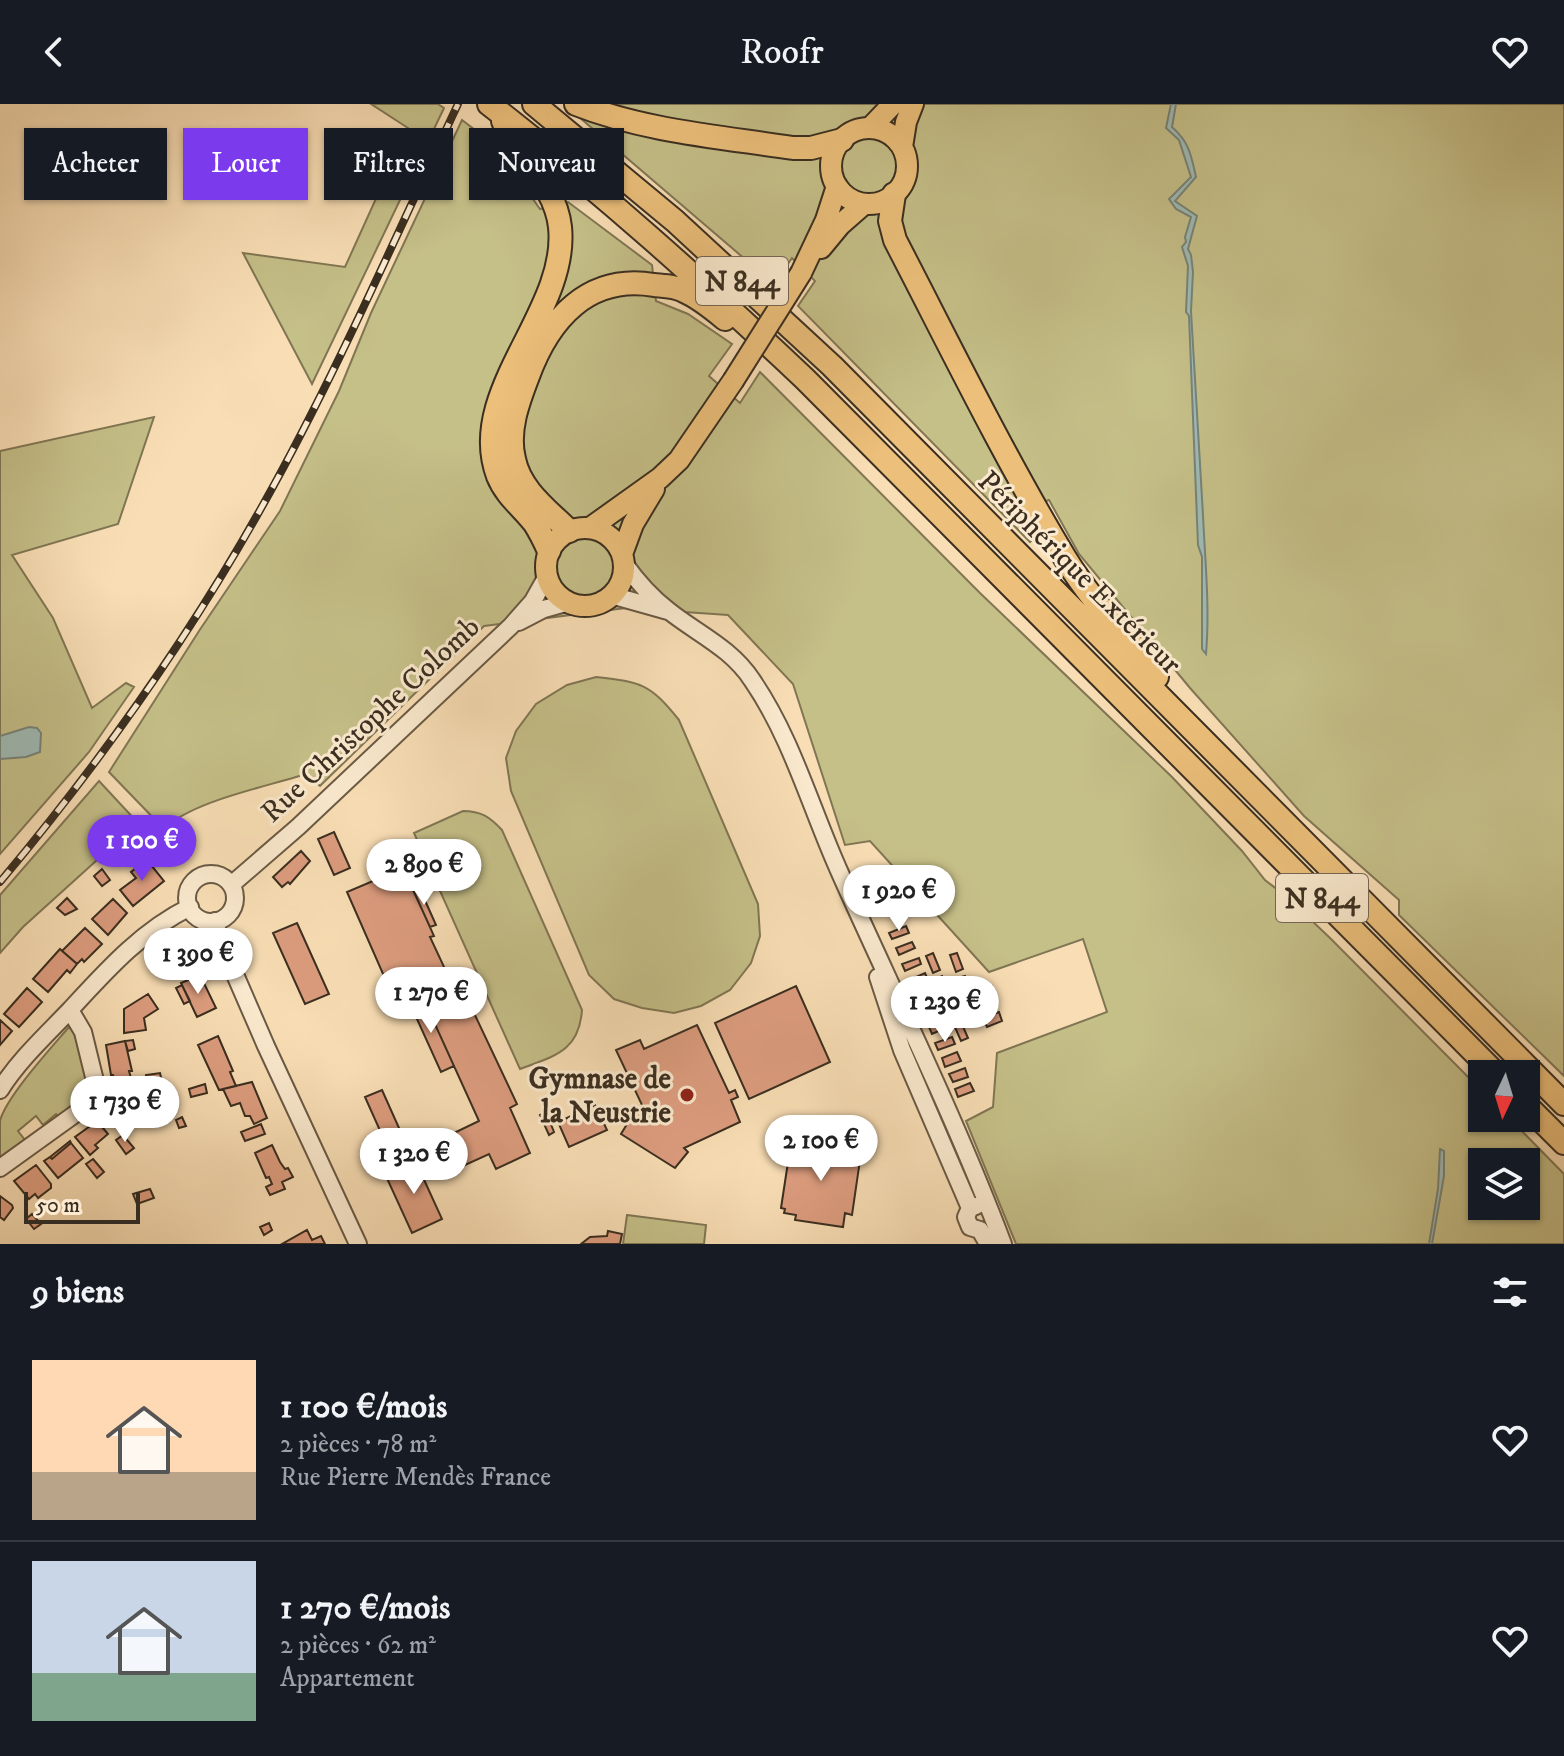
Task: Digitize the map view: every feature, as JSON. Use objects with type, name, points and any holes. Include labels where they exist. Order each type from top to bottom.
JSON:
[{"type":"highway","name":"Périphérique Extérieur","points":[[534,104],[675,221],[821,355],[1564,1104]]},
{"type":"highway","points":[[576,104],[611,117],[640,123],[793,148],[811,148],[842,140]]},
{"type":"highway","points":[[494,108],[510,139],[546,186],[560,227],[557,266],[495,416],[492,433],[498,476],[510,498],[535,524],[549,551]]},
{"type":"highway","name":"N 844","points":[[494,108],[612,203],[702,281],[805,379],[1482,1060]]},
{"type":"highway","points":[[894,194],[891,229],[916,280],[1066,560],[1156,672],[1157,693]]},
{"type":"highway","points":[[580,530],[524,486],[514,461],[511,439],[517,406],[534,359],[564,313],[579,300],[595,290],[617,284],[639,282],[683,290],[724,317],[779,371],[805,379]]},
{"type":"highway","points":[[1540,1119],[1564,1143]]},
{"type":"main road","points":[[870,128],[893,104]]},
{"type":"main road","points":[[902,147],[887,133],[870,128],[854,132],[835,149],[831,162],[837,186],[848,198],[864,204],[879,203],[894,194],[906,175],[902,147],[913,104]]},
{"type":"main road","points":[[801,273],[826,220],[837,186]]},
{"type":"main road","points":[[660,478],[633,524],[623,559],[621,580],[611,595],[590,605],[569,602],[555,591],[547,576],[549,551],[557,539],[580,530],[660,478],[679,460],[801,273],[840,225],[864,204]]},
{"type":"main road","points":[[580,530],[607,535],[623,559]]},
{"type":"street","points":[[623,559],[635,579],[668,611],[720,645],[760,691],[919,1044],[1003,1244]]},
{"type":"street","name":"Rue Christophe Colomb","points":[[231,885],[298,827],[511,626],[533,601],[547,576]]},
{"type":"street","points":[[611,595],[668,611]]},
{"type":"street","name":"Rue Christophe Colomb","points":[[511,626],[544,609],[569,602]]},
{"type":"street","points":[[219,876],[231,885],[235,895],[232,910],[225,917],[215,921],[198,918],[190,907],[189,890],[201,877],[219,876]]},
{"type":"street","points":[[0,1090],[38,1043],[146,934],[190,907]]},
{"type":"street","points":[[855,907],[902,1050],[970,1208],[966,1223],[984,1237],[990,1213]]},
{"type":"street","points":[[215,921],[220,940],[266,1046],[358,1244]]},
{"type":"street","points":[[0,1168],[82,1109],[96,1085],[83,1032],[70,1010]]},
{"type":"street","points":[[970,1208],[979,1206],[990,1213]]},
{"type":"shaded area","points":[[371,104],[438,104],[444,108],[434,128],[408,128]]},
{"type":"shaded area","points":[[607,104],[1564,104],[1564,1076],[1399,915],[1399,900],[1304,816],[1190,688],[1079,554],[1049,500],[1027,507],[1038,534],[1030,542],[798,306],[815,281],[792,258],[774,284],[624,156],[624,128],[592,128],[572,111]]},
{"type":"shaded area","points":[[462,120],[472,128],[469,128],[469,200],[534,200],[540,209],[568,202],[652,265],[656,301],[688,314],[732,344],[709,376],[740,403],[760,372],[980,593],[1172,777],[1265,880],[1330,938],[1468,1077],[1468,1132],[1523,1132],[1538,1148],[1468,1148],[1468,1220],[1540,1220],[1540,1150],[1564,1174],[1564,1244],[1016,1244],[966,1121],[993,1107],[997,1053],[1107,1012],[1083,939],[989,972],[870,841],[845,845],[793,684],[728,615],[626,608],[484,626],[320,786],[306,774],[192,810],[164,829],[109,772],[280,511],[339,391],[371,313],[424,200],[453,200],[453,139]]},
{"type":"shaded area","points":[[375,200],[400,200],[312,384],[243,253],[345,267]]},
{"type":"shaded area","points":[[154,417],[118,524],[12,555],[53,618],[92,708],[126,683],[134,687],[89,752],[0,854],[0,451]]},
{"type":"shaded area","points":[[596,677],[644,687],[679,720],[758,904],[760,936],[751,963],[730,990],[701,1006],[674,1013],[642,1008],[614,999],[589,975],[511,791],[506,758],[516,731],[536,704],[567,685]]},
{"type":"shaded area","points":[[99,781],[138,823],[23,927],[0,953],[0,895]]},
{"type":"shaded area","points":[[463,811],[485,816],[502,830],[582,1010],[580,1024],[570,1044],[554,1056],[520,1069],[414,833]]},
{"type":"shaded area","points":[[69,1027],[77,1037],[83,1056],[86,1076],[84,1091],[60,1118],[56,1114],[43,1125],[36,1116],[18,1131],[25,1140],[0,1160],[0,1121],[4,1111],[30,1072]]},
{"type":"shaded area","points":[[627,1215],[706,1225],[704,1244],[623,1244]]},
{"type":"water","points":[[1171,104],[1176,104],[1172,127],[1188,149],[1196,177],[1175,201],[1197,216],[1188,249],[1193,272],[1191,311],[1207,584],[1206,654],[1202,649],[1202,557],[1198,545],[1189,316],[1186,312],[1188,266],[1182,247],[1191,217],[1176,209],[1169,199],[1191,177],[1179,140],[1166,128]]},
{"type":"water","points":[[29,727],[37,728],[41,733],[40,752],[26,757],[0,759],[0,736]]},
{"type":"water","points":[[1440,1149],[1444,1151],[1444,1176],[1432,1244],[1429,1244],[1438,1189]]},
{"type":"building","points":[[334,832],[350,868],[334,875],[318,839]]},
{"type":"building","points":[[127,850],[132,856],[121,865],[116,859]]},
{"type":"building","points":[[301,851],[310,861],[290,884],[288,882],[282,887],[273,877]]},
{"type":"building","points":[[147,860],[164,881],[133,906],[120,890],[136,878],[131,872]]},
{"type":"building","points":[[408,866],[414,881],[410,883],[434,936],[430,937],[458,997],[465,994],[517,1104],[510,1108],[530,1153],[496,1169],[489,1154],[441,1176],[427,1146],[479,1121],[429,1011],[419,1015],[401,976],[387,983],[347,892]]},
{"type":"building","points":[[102,869],[110,880],[102,886],[94,876]]},
{"type":"building","points":[[419,887],[436,925],[430,927],[413,890]]},
{"type":"building","points":[[67,898],[77,909],[65,915],[57,908]]},
{"type":"building","points":[[113,899],[127,913],[108,935],[92,919]]},
{"type":"building","points":[[297,923],[329,994],[305,1004],[273,933]]},
{"type":"building","points":[[906,926],[909,933],[892,939],[889,933]]},
{"type":"building","points":[[85,928],[102,944],[84,962],[82,959],[77,964],[62,951]]},
{"type":"building","points":[[912,942],[915,948],[899,955],[896,948]]},
{"type":"building","points":[[60,949],[77,964],[70,973],[67,970],[48,992],[33,979]]},
{"type":"building","points":[[933,953],[940,970],[933,973],[926,956]]},
{"type":"building","points":[[957,953],[963,969],[956,972],[950,955]]},
{"type":"building","points":[[919,958],[921,964],[905,971],[902,964]]},
{"type":"building","points":[[925,973],[928,980],[911,987],[909,980]]},
{"type":"building","points":[[200,975],[216,1008],[197,1017],[181,983]]},
{"type":"building","points":[[401,976],[419,1015],[429,1011],[454,1066],[441,1072],[398,977]]},
{"type":"building","points":[[942,976],[949,992],[943,995],[936,979]]},
{"type":"building","points":[[965,976],[971,993],[964,995],[958,978]]},
{"type":"building","points":[[182,985],[190,1001],[184,1004],[176,988]]},
{"type":"building","points":[[796,986],[830,1062],[749,1099],[715,1023]]},
{"type":"building","points":[[992,986],[994,993],[978,999],[975,992]]},
{"type":"building","points":[[27,988],[42,1002],[19,1027],[4,1014]]},
{"type":"building","points":[[932,989],[935,996],[919,1002],[916,995]]},
{"type":"building","points":[[148,994],[158,1009],[144,1018],[146,1030],[124,1033],[124,1009]]},
{"type":"building","points":[[952,999],[959,1015],[952,1018],[945,1002]]},
{"type":"building","points":[[939,1003],[941,1010],[925,1016],[922,1010]]},
{"type":"building","points":[[999,1012],[1002,1021],[987,1027],[983,1018]]},
{"type":"building","points":[[0,1020],[12,1031],[0,1045]]},
{"type":"building","points":[[946,1020],[948,1027],[932,1034],[929,1027]]},
{"type":"building","points":[[961,1022],[968,1038],[961,1041],[954,1025]]},
{"type":"building","name":"Gymnase de la Neustrie","points":[[697,1025],[729,1093],[735,1090],[738,1097],[731,1100],[740,1122],[684,1148],[688,1152],[675,1168],[621,1134],[635,1111],[643,1107],[616,1050],[640,1040],[644,1049]]},
{"type":"building","points":[[218,1036],[236,1086],[219,1090],[198,1045]]},
{"type":"building","points":[[952,1037],[955,1044],[938,1050],[935,1043]]},
{"type":"building","points":[[133,1040],[135,1049],[128,1051],[125,1041]]},
{"type":"building","points":[[125,1041],[131,1078],[115,1082],[106,1045]]},
{"type":"building","points":[[957,1052],[961,1061],[945,1067],[942,1058]]},
{"type":"building","points":[[965,1068],[968,1077],[953,1082],[949,1074]]},
{"type":"building","points":[[160,1073],[162,1082],[147,1084],[146,1075]]},
{"type":"building","points":[[252,1082],[267,1118],[254,1124],[250,1116],[245,1116],[240,1103],[231,1106],[223,1089]]},
{"type":"building","points":[[970,1083],[974,1091],[958,1097],[955,1089]]},
{"type":"building","points":[[205,1084],[207,1093],[191,1097],[189,1089]]},
{"type":"building","points":[[130,1086],[147,1098],[127,1128],[105,1113],[110,1104],[116,1108]]},
{"type":"building","points":[[382,1090],[403,1137],[386,1144],[365,1097]]},
{"type":"building","points":[[147,1098],[153,1101],[146,1111],[141,1107]]},
{"type":"building","points":[[595,1105],[607,1130],[569,1147],[558,1122]]},
{"type":"building","points":[[546,1112],[554,1132],[549,1135],[540,1115]]},
{"type":"building","points":[[182,1117],[186,1126],[179,1128],[176,1120]]},
{"type":"building","points":[[97,1121],[108,1134],[95,1145],[98,1148],[90,1155],[75,1137]]},
{"type":"building","points":[[261,1124],[265,1134],[245,1141],[241,1132]]},
{"type":"building","points":[[123,1135],[134,1148],[126,1154],[116,1140]]},
{"type":"building","points":[[808,1138],[855,1144],[853,1158],[860,1160],[852,1215],[845,1213],[843,1227],[795,1220],[796,1215],[784,1213],[785,1209],[781,1208],[790,1149],[805,1152]]},
{"type":"building","points":[[70,1141],[52,1159],[50,1157]]},
{"type":"building","points":[[71,1143],[83,1158],[58,1178],[44,1161],[50,1157],[52,1159]]},
{"type":"building","points":[[272,1145],[280,1162],[293,1177],[282,1182],[285,1189],[270,1195],[266,1187],[272,1184],[255,1153]]},
{"type":"building","points":[[93,1159],[104,1172],[97,1178],[86,1164]]},
{"type":"building","points":[[415,1160],[442,1219],[412,1233],[385,1174]]},
{"type":"building","points":[[36,1165],[51,1188],[38,1198],[35,1194],[29,1199],[14,1181]]},
{"type":"building","points":[[150,1189],[154,1198],[137,1204],[133,1194]]},
{"type":"building","points":[[0,1196],[13,1208],[4,1220],[0,1217]]},
{"type":"building","points":[[32,1214],[41,1224],[34,1229],[26,1219]]},
{"type":"building","points":[[269,1223],[272,1230],[264,1235],[260,1227]]},
{"type":"building","points":[[307,1230],[312,1240],[321,1236],[325,1244],[282,1244]]},
{"type":"building","points":[[608,1231],[622,1234],[620,1244],[581,1244],[590,1237],[607,1236]]},
{"type":"railway","points":[[0,882],[141,699],[235,553],[316,405],[458,104]]},
{"type":"place","name":"Gymnase de la Neustrie","points":[[687,1095]]}]
